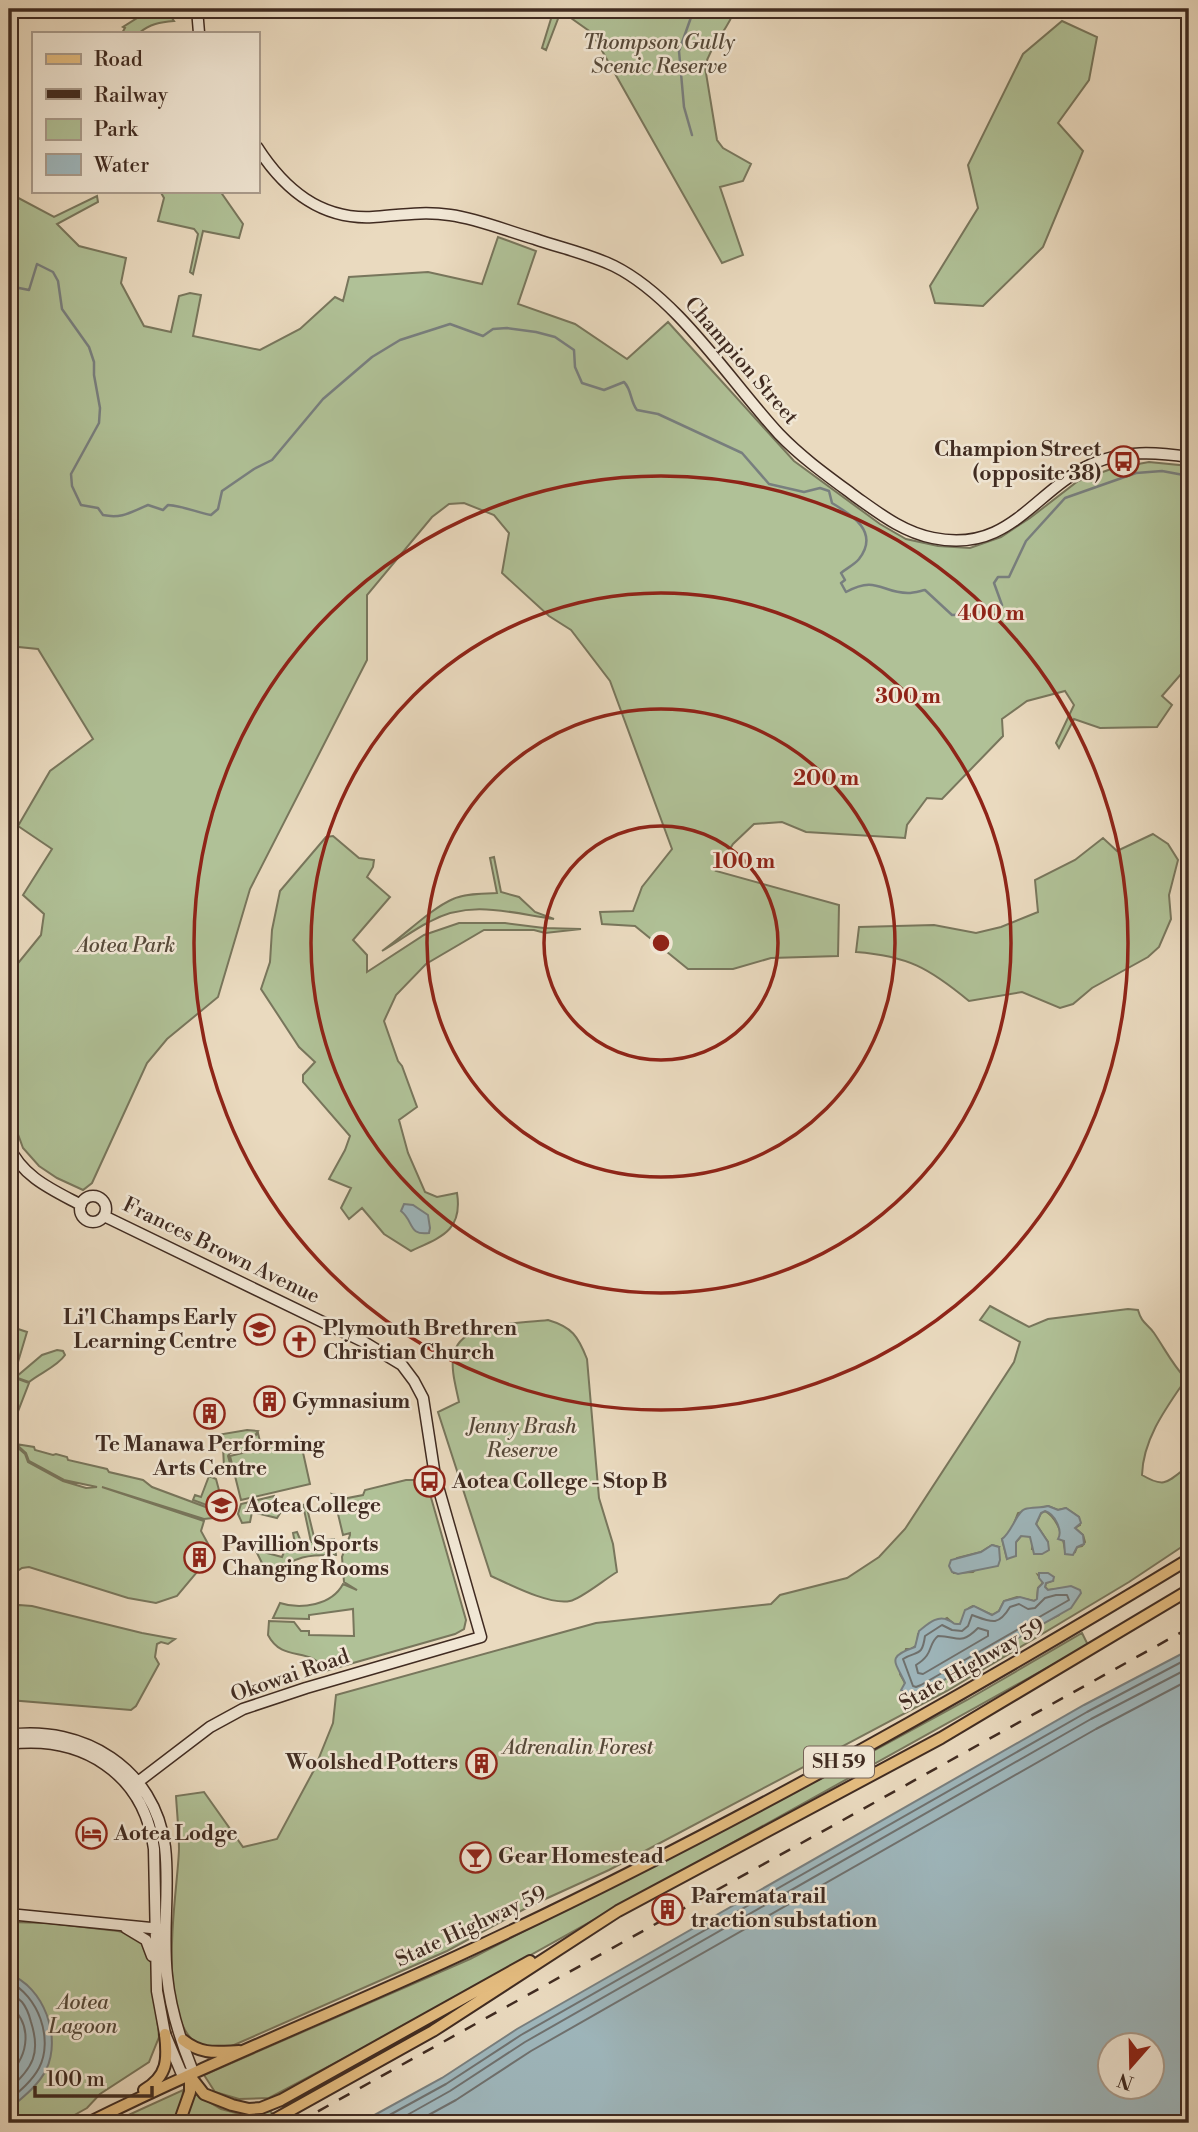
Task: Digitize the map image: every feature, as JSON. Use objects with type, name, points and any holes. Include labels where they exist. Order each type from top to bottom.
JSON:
[{"type":"main road","points":[[197,9],[198,32]]},
{"type":"main road","name":"Champion Street","points":[[259,150],[285,184],[312,203],[331,211],[356,217],[415,213],[461,217],[592,257],[622,271],[647,286],[676,314],[779,434],[804,458],[882,515],[917,534],[959,541],[988,535],[1010,526],[1076,472],[1114,457],[1147,453],[1189,457]]},
{"type":"main road","points":[[9,1146],[14,1159],[34,1178],[81,1205]]},
{"type":"main road","points":[[90,1197],[98,1197],[105,1205],[104,1216],[96,1222],[87,1220],[80,1212],[81,1205],[90,1197]]},
{"type":"main road","name":"Frances Brown Avenue","points":[[104,1216],[364,1342],[402,1365],[423,1398],[435,1476],[481,1637]]},
{"type":"main road","name":"State Highway 59","points":[[88,2123],[478,1947],[665,1856],[935,1709],[1189,1559]]},
{"type":"main road","name":"SH 59","points":[[268,2123],[433,2031],[618,1911],[931,1744],[1189,1590]]},
{"type":"main road","name":"Okowai Road","points":[[133,1785],[210,1727],[243,1709],[481,1637]]},
{"type":"main road","points":[[9,1735],[42,1733],[86,1742],[118,1762],[133,1785],[148,1819],[153,1840],[169,1993],[192,2069],[190,2092],[179,2123]]},
{"type":"main road","points":[[9,1744],[45,1742],[74,1748],[100,1760],[133,1785]]},
{"type":"main road","points":[[165,2034],[181,2073],[190,2077],[204,2094],[232,2105],[249,2109],[261,2108],[281,2100],[618,1911]]},
{"type":"main road","points":[[9,1914],[161,1929]]},
{"type":"main road","points":[[109,2112],[160,2079],[168,2059],[151,1948],[146,1940],[116,1924]]},
{"type":"main road","points":[[157,1991],[161,1929]]},
{"type":"main road","points":[[183,2040],[193,2048],[206,2052],[247,2050]]},
{"type":"green space","name":"Thompson Gully Scenic Reserve","points":[[554,9],[735,9],[705,67],[717,140],[723,148],[751,164],[743,181],[720,187],[743,255],[722,263],[592,33],[561,11],[546,50],[542,48]]},
{"type":"green space","points":[[158,10],[170,15],[174,21],[155,24],[140,32],[123,32],[123,27],[142,15]]},
{"type":"green space","points":[[1062,21],[1097,37],[1089,80],[1058,123],[1083,151],[1043,247],[983,306],[935,303],[930,286],[978,208],[968,165],[1023,54]]},
{"type":"green space","points":[[161,192],[221,192],[243,224],[239,238],[203,231],[193,274],[190,272],[198,234],[194,229],[158,221],[164,198]]},
{"type":"green space","name":"Aotea Park","points":[[9,193],[54,217],[97,196],[98,202],[57,224],[79,246],[126,258],[121,283],[144,326],[171,332],[179,296],[190,293],[201,295],[193,336],[260,350],[300,329],[335,297],[343,301],[349,277],[428,272],[482,284],[498,237],[536,251],[518,304],[575,324],[627,359],[668,322],[794,461],[880,524],[906,539],[938,546],[970,548],[1001,537],[1078,481],[1111,469],[1149,462],[1189,466],[1189,665],[1162,696],[1172,705],[1157,727],[1100,728],[1074,719],[1059,748],[1056,743],[1074,705],[1065,691],[1027,701],[1002,719],[1003,736],[942,799],[927,798],[907,825],[905,838],[806,832],[782,822],[754,824],[733,844],[716,871],[839,905],[838,956],[771,958],[733,969],[688,969],[635,926],[602,924],[600,912],[633,911],[642,887],[672,849],[610,681],[571,630],[549,616],[502,573],[509,533],[494,515],[464,503],[449,504],[432,517],[367,595],[367,660],[250,889],[218,997],[167,1039],[147,1063],[92,1183],[83,1190],[39,1166],[23,1148],[15,1126],[13,990],[10,973],[41,935],[44,914],[23,895],[52,849],[18,826],[50,771],[93,739],[38,649],[9,646]]},
{"type":"green space","points":[[1153,834],[1168,844],[1178,860],[1169,895],[1171,919],[1159,947],[1148,957],[1092,988],[1073,1004],[1060,1008],[1022,992],[969,1001],[942,980],[917,966],[890,957],[856,952],[859,927],[934,925],[976,933],[1001,927],[1038,912],[1035,880],[1075,860],[1103,838],[1117,851]]},
{"type":"green space","points":[[333,836],[359,858],[374,860],[367,877],[390,897],[353,940],[367,955],[367,972],[424,935],[459,923],[505,923],[581,929],[545,933],[534,930],[484,930],[426,964],[396,995],[384,1021],[417,1107],[399,1120],[408,1153],[425,1192],[437,1197],[457,1193],[458,1206],[457,1216],[448,1231],[411,1251],[384,1234],[362,1208],[349,1219],[341,1208],[351,1188],[329,1179],[350,1136],[303,1082],[303,1075],[315,1062],[299,1047],[261,989],[270,962],[272,930],[280,891],[326,837]]},
{"type":"green space","points":[[494,857],[501,892],[519,897],[535,912],[554,919],[506,911],[460,911],[429,922],[382,951],[435,909],[453,899],[497,893],[490,858]]},
{"type":"green space","name":"Adrenalin Forest","points":[[990,1306],[1029,1327],[1048,1319],[1138,1310],[1143,1321],[1186,1379],[1151,1436],[1142,1475],[1159,1482],[1172,1478],[1183,1470],[1184,1465],[1181,1462],[1189,1444],[1189,1542],[1129,1582],[947,1691],[609,1870],[530,1906],[447,1951],[228,2047],[208,2049],[190,2038],[179,2017],[172,1960],[179,1849],[176,1796],[204,1792],[243,1847],[277,1839],[314,1770],[333,1723],[336,1695],[596,1623],[771,1604],[780,1595],[847,1578],[879,1557],[905,1529],[1014,1362],[1020,1342],[980,1320]],"holes":[[[1048,1506],[1058,1510],[1066,1508],[1079,1517],[1080,1525],[1075,1528],[1083,1535],[1085,1542],[1082,1546],[1077,1547],[1075,1552],[1065,1550],[1059,1527],[1045,1511],[1041,1513],[1036,1524],[1048,1542],[1047,1551],[1032,1549],[1030,1536],[1021,1536],[1016,1542],[1016,1553],[1007,1559],[1002,1539],[1010,1534],[1018,1513]],[[992,1545],[999,1547],[973,1572],[954,1573],[957,1558],[981,1552]],[[1038,1575],[1052,1581],[1046,1583],[1048,1590],[1065,1588],[1059,1615],[919,1694],[902,1691],[905,1683],[900,1674],[906,1649],[917,1645],[918,1634],[947,1618],[954,1624],[960,1624],[966,1612],[973,1606],[992,1615],[999,1611],[1004,1601],[1017,1597],[1034,1601],[1037,1599],[1038,1588],[1043,1583]]]},
{"type":"green space","name":"Jenny Brash Reserve","points":[[548,1320],[569,1329],[587,1359],[599,1498],[613,1544],[617,1572],[587,1593],[570,1601],[541,1597],[491,1576],[438,1412],[459,1402],[453,1359],[460,1342],[469,1334],[509,1323]]},
{"type":"green space","points":[[9,1326],[27,1332],[9,1392]]},
{"type":"green space","points":[[57,1350],[63,1351],[65,1355],[53,1366],[29,1382],[16,1379],[42,1355]]},
{"type":"green space","points":[[18,1379],[29,1383],[12,1427],[12,1435],[9,1436],[9,1398]]},
{"type":"green space","points":[[247,1430],[258,1431],[254,1437],[258,1433],[261,1446],[230,1453],[228,1456],[231,1467],[224,1467],[223,1447],[226,1445],[210,1443],[211,1436]]},
{"type":"green space","points":[[300,1439],[310,1484],[241,1500],[230,1456]]},
{"type":"green space","points":[[9,1440],[25,1454],[28,1462],[63,1481],[86,1488],[97,1487],[64,1480],[29,1461],[26,1453],[16,1444],[143,1480],[152,1487],[219,1512],[213,1518],[204,1519],[102,1487],[204,1521],[201,1531],[213,1553],[177,1596],[156,1603],[128,1598],[29,1567],[16,1572],[9,1570]]},
{"type":"green space","points":[[209,1476],[216,1479],[223,1505],[220,1510],[193,1500],[195,1495],[201,1497]]},
{"type":"green space","points":[[406,1480],[426,1480],[466,1620],[464,1629],[455,1634],[325,1671],[312,1658],[289,1652],[274,1644],[268,1635],[269,1621],[294,1622],[301,1631],[309,1631],[309,1635],[354,1636],[353,1609],[309,1615],[309,1619],[273,1618],[280,1603],[297,1606],[315,1604],[331,1597],[343,1584],[357,1590],[344,1582],[342,1557],[350,1533],[343,1535],[332,1494],[341,1496],[342,1499],[363,1495],[365,1490]]},
{"type":"green space","points":[[274,1496],[275,1502],[284,1507],[277,1518],[252,1512],[250,1522],[242,1523],[238,1514],[241,1504]]},
{"type":"green space","points":[[306,1504],[315,1541],[334,1539],[336,1555],[296,1559],[277,1575],[267,1573],[256,1546],[262,1547],[263,1552],[282,1557],[287,1545],[295,1543],[293,1533],[297,1532],[302,1544],[311,1542],[303,1505]]},
{"type":"green space","points":[[19,1605],[175,1639],[168,1644],[157,1644],[155,1657],[159,1664],[136,1706],[131,1710],[9,1700],[9,1606]]},
{"type":"green space","points":[[1082,1633],[1088,1645],[269,2098],[239,2099],[215,2092],[204,2075],[470,1959],[851,1763]]},
{"type":"green space","name":"Aotea Lagoon","points":[[9,1922],[48,1923],[130,1934],[144,1941],[151,1960],[159,2037],[149,2062],[100,2094],[87,2108],[60,2123],[9,2123]]},
{"type":"green space","points":[[183,2090],[176,2123],[111,2123]]},
{"type":"green space","points":[[194,2093],[221,2109],[247,2116],[270,2111],[274,2115],[259,2123],[183,2123]]},
{"type":"water","points":[[404,1204],[413,1205],[428,1215],[429,1233],[414,1230],[401,1211]]},
{"type":"water","points":[[1048,1506],[1058,1510],[1066,1508],[1079,1517],[1081,1523],[1075,1528],[1083,1535],[1084,1544],[1077,1547],[1073,1555],[1065,1554],[1064,1541],[1058,1539],[1057,1523],[1045,1511],[1041,1513],[1036,1524],[1048,1542],[1049,1550],[1034,1554],[1030,1537],[1021,1536],[1016,1542],[1016,1556],[1007,1559],[1002,1539],[1019,1514],[1025,1509]]},
{"type":"water","points":[[992,1545],[999,1547],[998,1566],[958,1574],[952,1572],[949,1566],[951,1560],[981,1552]]},
{"type":"water","points":[[1039,1573],[1048,1573],[1054,1577],[1053,1581],[1046,1583],[1048,1590],[1071,1586],[1080,1590],[1081,1593],[1071,1608],[919,1694],[910,1695],[901,1690],[905,1683],[895,1660],[900,1654],[915,1647],[919,1631],[940,1619],[960,1624],[965,1610],[974,1606],[992,1615],[999,1611],[1004,1601],[1020,1597],[1034,1601],[1037,1599],[1038,1588],[1043,1583]]},
{"type":"water","points":[[1189,1650],[1189,2123],[360,2123],[442,2078],[517,2029],[1084,1705]]},
{"type":"water","name":"Aotea Lagoon","points":[[9,1974],[32,1990],[40,2001],[47,2014],[52,2043],[43,2076],[9,2109]]},
{"type":"waterway","points":[[692,135],[684,107],[679,51],[694,9]]},
{"type":"waterway","points":[[9,286],[29,290],[37,264],[53,272],[58,281],[62,309],[89,347],[94,362],[100,408],[99,423],[71,474],[72,486],[81,505],[98,508],[103,515],[121,515],[148,505],[163,510],[168,505],[211,515],[218,509],[222,491],[272,460],[323,399],[372,357],[400,340],[450,324],[483,336],[493,329],[507,328],[555,337],[574,350],[575,367],[582,383],[604,390],[624,382],[637,410],[658,414],[742,453],[769,484],[804,492],[820,488],[829,491],[832,503],[855,519],[865,533],[865,549],[859,559],[841,573],[845,580],[841,583],[846,592],[865,585],[910,593],[925,590],[952,615],[973,614],[1002,605],[994,583],[998,577],[1009,577],[1026,541],[1065,498],[1136,473],[1162,471],[1189,476]]},
{"type":"railway","points":[[297,2123],[1189,1628]]},
{"type":"place","name":"Champion Street (opposite 38)","points":[[1124,462]]},
{"type":"place","name":"Li'l Champs Early Learning Centre","points":[[260,1330]]},
{"type":"place","name":"Plymouth Brethren Christian Church","points":[[300,1341]]},
{"type":"place","name":"Gymnasium","points":[[269,1402]]},
{"type":"place","name":"Te Manawa Performing Arts Centre","points":[[210,1413]]},
{"type":"place","name":"Aotea College - Stop B","points":[[429,1482]]},
{"type":"place","name":"Aotea College","points":[[222,1506]]},
{"type":"place","name":"Pavillion Sports Changing Rooms","points":[[199,1557]]},
{"type":"place","name":"Woolshed Potters","points":[[481,1763]]},
{"type":"place","name":"Aotea Lodge","points":[[91,1834]]},
{"type":"place","name":"Gear Homestead","points":[[475,1857]]},
{"type":"place","name":"Paremata rail traction substation","points":[[668,1909]]}]
